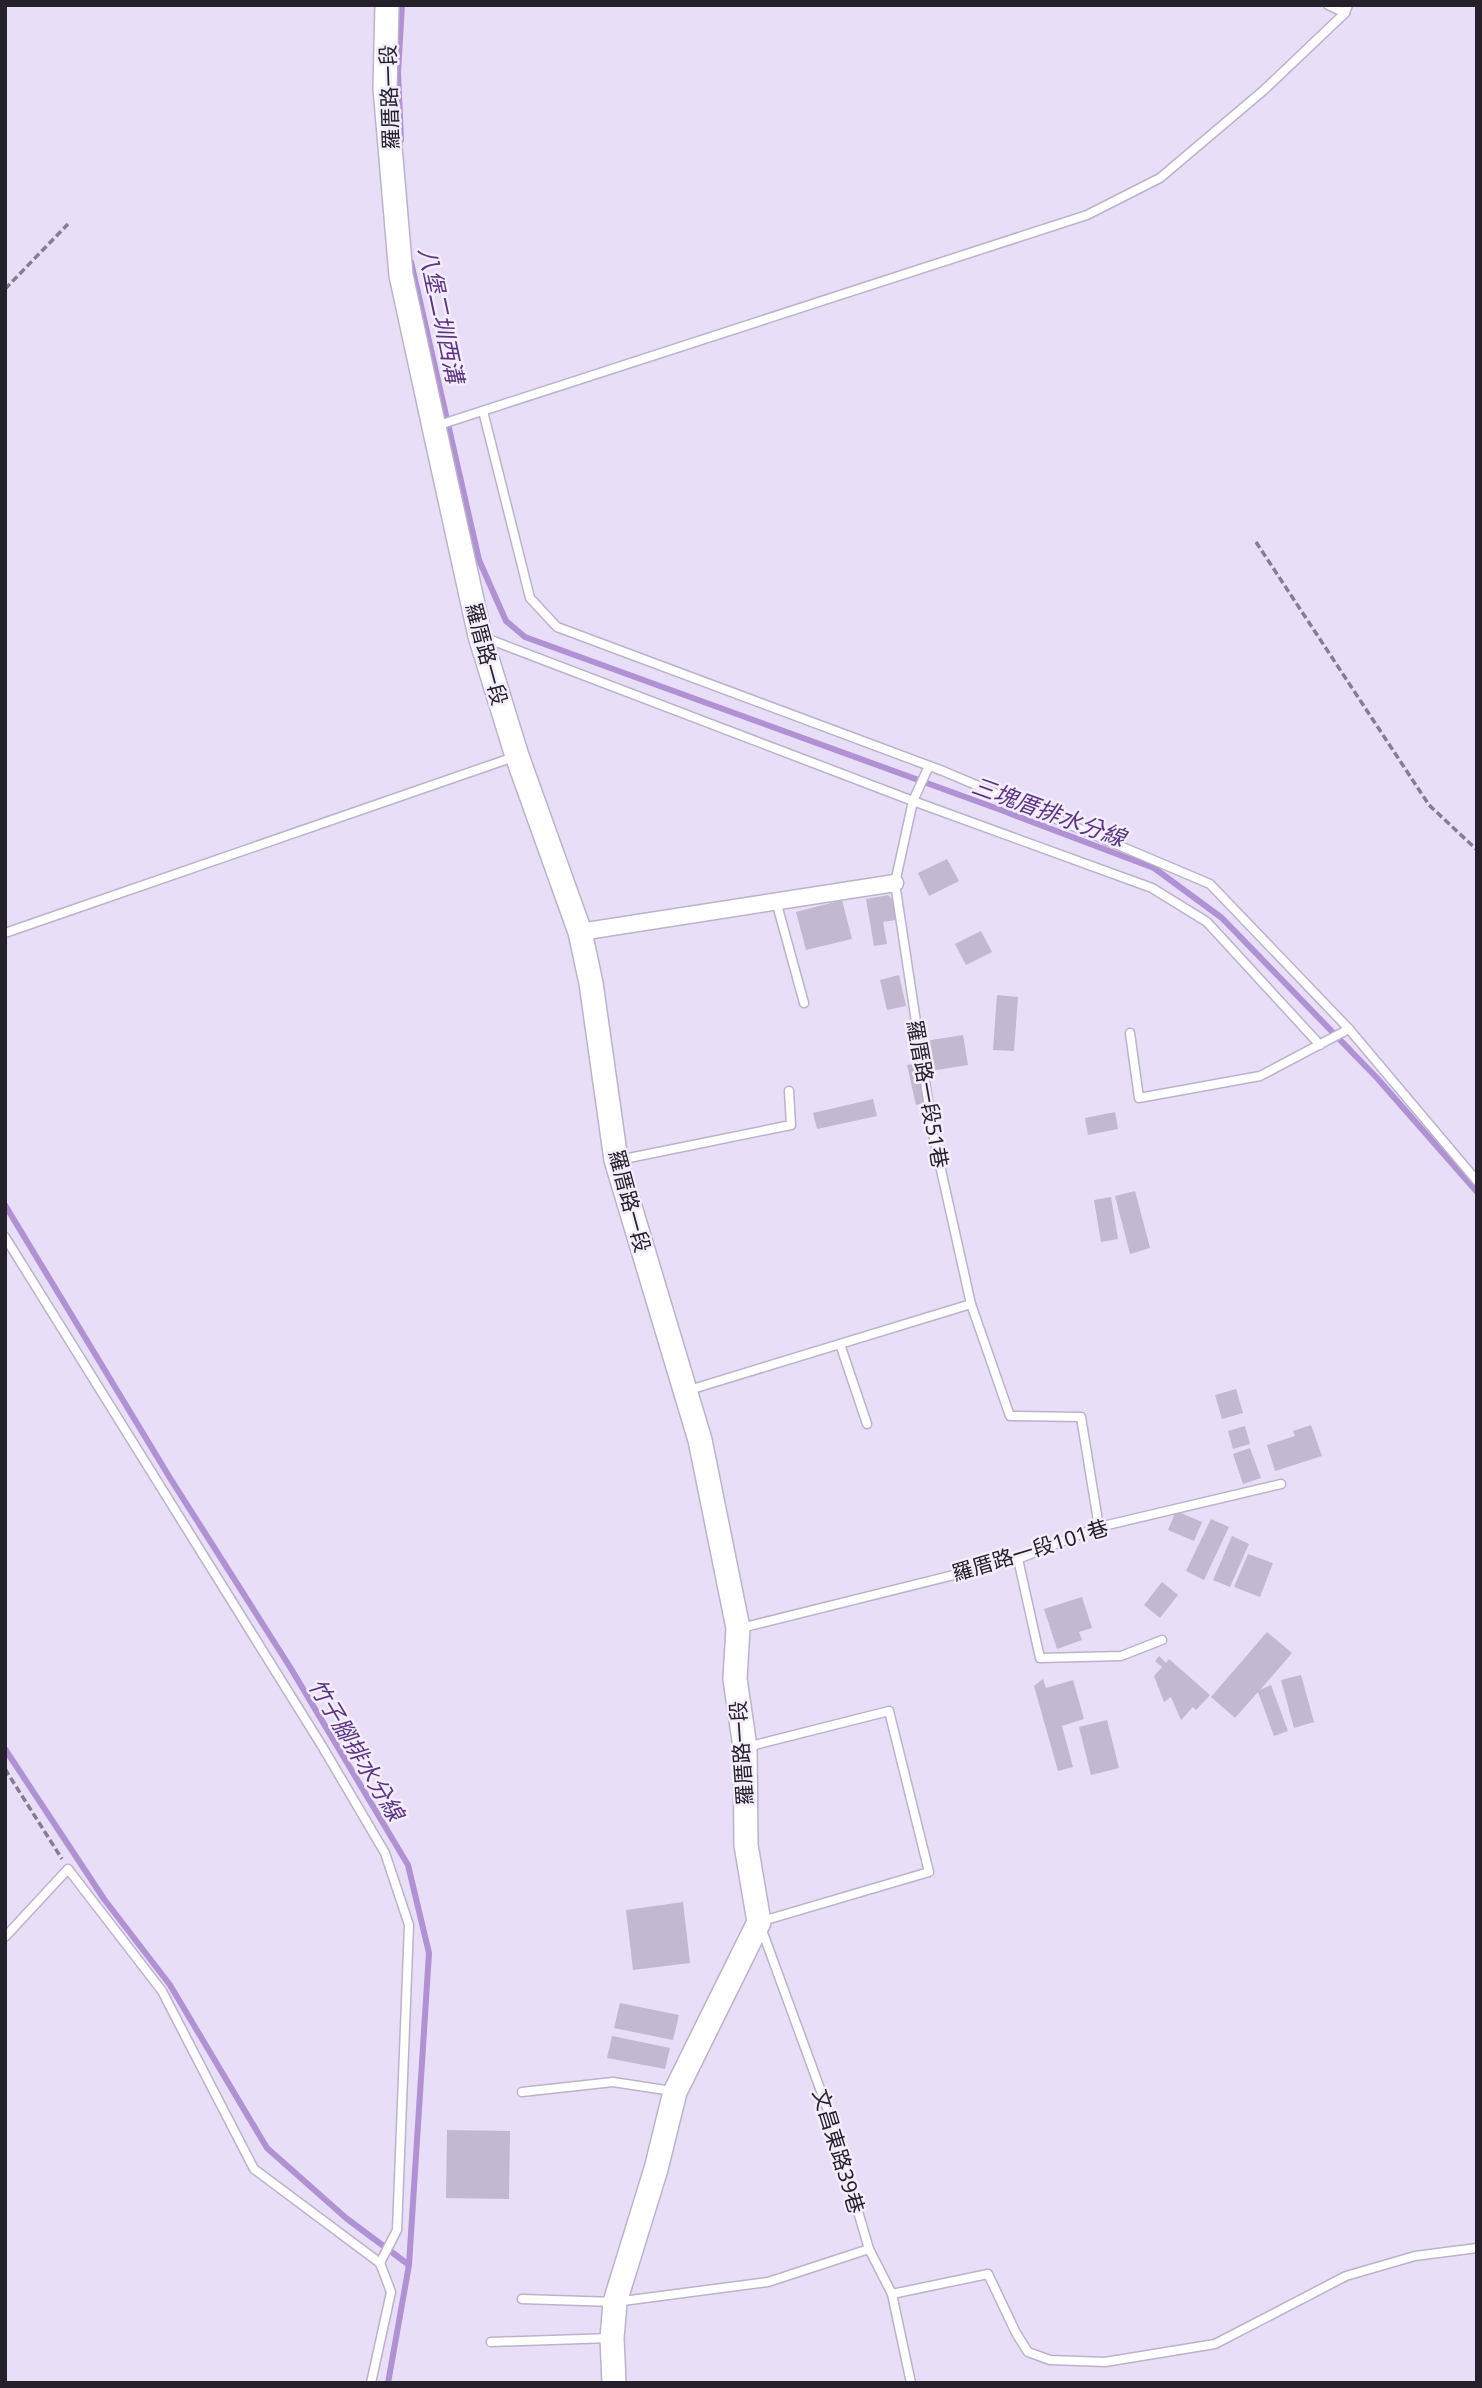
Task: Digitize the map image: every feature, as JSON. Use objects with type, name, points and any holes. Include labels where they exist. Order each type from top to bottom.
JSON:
[{"type":"street","name":"羅厝路一段","points":[[387,5],[385,88],[401,275],[480,636],[517,756],[580,932],[591,983],[616,1160],[700,1440],[738,1628],[735,1679],[745,1747],[746,1845],[759,1922]]},
{"type":"street","points":[[580,932],[895,883]]},
{"type":"street","points":[[614,2383],[612,2339],[615,2302],[656,2169],[675,2092],[759,1922]]},
{"type":"lane","points":[[1328,5],[1347,9]]},
{"type":"lane","points":[[434,427],[1087,215],[1160,177],[1265,90],[1347,9]]},
{"type":"lane","points":[[483,411],[530,598],[557,627],[928,769],[1210,884],[1349,1029],[1477,1181]]},
{"type":"lane","points":[[480,636],[913,801],[1152,888],[1207,922],[1320,1045]]},
{"type":"lane","points":[[5,933],[517,756]]},
{"type":"lane","name":"羅厝路一段51巷","points":[[928,769],[913,801],[895,883],[927,1102],[971,1304],[1010,1416],[1081,1417],[1099,1527]]},
{"type":"lane","points":[[776,901],[804,1003]]},
{"type":"lane","points":[[1130,1033],[1139,1098],[1260,1076],[1349,1029]]},
{"type":"lane","points":[[616,1160],[791,1125],[789,1091]]},
{"type":"lane","points":[[5,1237],[322,1746],[385,1853],[409,1925],[397,2230],[380,2263]]},
{"type":"lane","points":[[686,1391],[971,1304]]},
{"type":"lane","points":[[840,1344],[867,1424]]},
{"type":"lane","name":"羅厝路一段101巷","points":[[738,1628],[1018,1559],[1099,1527],[1281,1484]]},
{"type":"lane","points":[[1018,1559],[1040,1658],[1121,1656],[1162,1640]]},
{"type":"lane","points":[[745,1747],[889,1711],[929,1872],[759,1922]]},
{"type":"lane","points":[[5,1937],[68,1869],[162,1991],[254,2169],[380,2263],[391,2291],[371,2383]]},
{"type":"lane","name":"文昌東路39巷","points":[[759,1922],[831,2116],[869,2249],[892,2294],[911,2383]]},
{"type":"lane","points":[[522,2092],[613,2082],[675,2092]]},
{"type":"lane","points":[[892,2294],[988,2274],[1016,2333],[1028,2351],[1050,2360],[1105,2362],[1215,2344],[1346,2276],[1415,2256],[1477,2248]]},
{"type":"lane","points":[[522,2299],[615,2302],[768,2282],[869,2249]]},
{"type":"lane","points":[[491,2342],[612,2339]]},
{"type":"path","points":[[5,289],[68,224]]},
{"type":"path","points":[[1256,542],[1429,805],[1477,850]]},
{"type":"path","points":[[5,1769],[68,1869]]},
{"type":"building","points":[[947,859],[959,881],[929,896],[918,873]]},
{"type":"building","points":[[888,895],[893,900],[896,920],[883,922],[887,944],[874,946],[866,899]]},
{"type":"building","points":[[842,900],[852,939],[806,950],[796,912]]},
{"type":"building","points":[[981,931],[992,952],[966,965],[955,944]]},
{"type":"building","points":[[899,975],[906,1006],[887,1010],[880,980]]},
{"type":"building","points":[[997,995],[1018,997],[1014,1051],[993,1050]]},
{"type":"building","points":[[963,1035],[968,1065],[930,1071],[925,1041]]},
{"type":"building","points":[[917,1063],[927,1102],[916,1105],[907,1065]]},
{"type":"building","points":[[873,1099],[877,1116],[817,1129],[813,1113]]},
{"type":"building","points":[[1115,1112],[1118,1129],[1088,1135],[1085,1118]]},
{"type":"building","points":[[1135,1191],[1150,1248],[1130,1254],[1115,1196]]},
{"type":"building","points":[[1111,1197],[1118,1239],[1101,1242],[1094,1200]]},
{"type":"building","points":[[1236,1389],[1243,1413],[1222,1419],[1215,1395]]},
{"type":"building","points":[[1311,1425],[1322,1456],[1275,1471],[1267,1445],[1295,1436],[1293,1431]]},
{"type":"building","points":[[1245,1426],[1250,1444],[1233,1449],[1228,1431]]},
{"type":"building","points":[[1250,1448],[1261,1478],[1243,1484],[1233,1454]]},
{"type":"building","points":[[1176,1511],[1202,1522],[1194,1541],[1168,1530]]},
{"type":"building","points":[[1211,1519],[1229,1527],[1204,1580],[1186,1571]]},
{"type":"building","points":[[1232,1536],[1249,1544],[1230,1587],[1213,1580]]},
{"type":"building","points":[[1248,1554],[1273,1563],[1260,1597],[1234,1587]]},
{"type":"building","points":[[1162,1582],[1178,1595],[1160,1618],[1144,1605]]},
{"type":"building","points":[[1082,1597],[1092,1628],[1079,1632],[1082,1640],[1057,1649],[1044,1609]]},
{"type":"building","points":[[1267,1632],[1292,1653],[1260,1690],[1271,1685],[1288,1731],[1274,1736],[1258,1692],[1235,1718],[1211,1697]]},
{"type":"building","points":[[1159,1656],[1166,1663],[1169,1659],[1210,1695],[1196,1710],[1193,1707],[1181,1720],[1171,1697],[1164,1702],[1154,1676],[1162,1667],[1155,1661]]},
{"type":"building","points":[[1301,1675],[1314,1722],[1294,1728],[1281,1680]]},
{"type":"building","points":[[1043,1679],[1046,1688],[1073,1680],[1084,1719],[1062,1726],[1073,1767],[1058,1771],[1034,1686]]},
{"type":"building","points":[[1107,1720],[1119,1768],[1091,1775],[1079,1727]]},
{"type":"building","points":[[683,1902],[690,1963],[633,1970],[626,1910]]},
{"type":"building","points":[[620,2003],[679,2015],[673,2040],[614,2028]]},
{"type":"building","points":[[612,2036],[670,2048],[665,2069],[607,2058]]},
{"type":"building","points":[[447,2130],[510,2131],[509,2199],[446,2198]]},
{"type":"waterway","name":"八堡二圳西溝","points":[[401,140],[398,73],[402,5]]},
{"type":"waterway","name":"三塊厝排水分線","points":[[411,262],[479,560],[506,621],[525,637],[1154,868],[1222,918],[1377,1078],[1477,1192]]},
{"type":"waterway","name":"竹子腳排水分線","points":[[5,1205],[170,1478],[290,1667],[408,1865],[429,1953],[409,2265],[388,2383]]},
{"type":"waterway","points":[[5,1749],[104,1899],[170,1985],[267,2148],[346,2218],[409,2265]]}]
